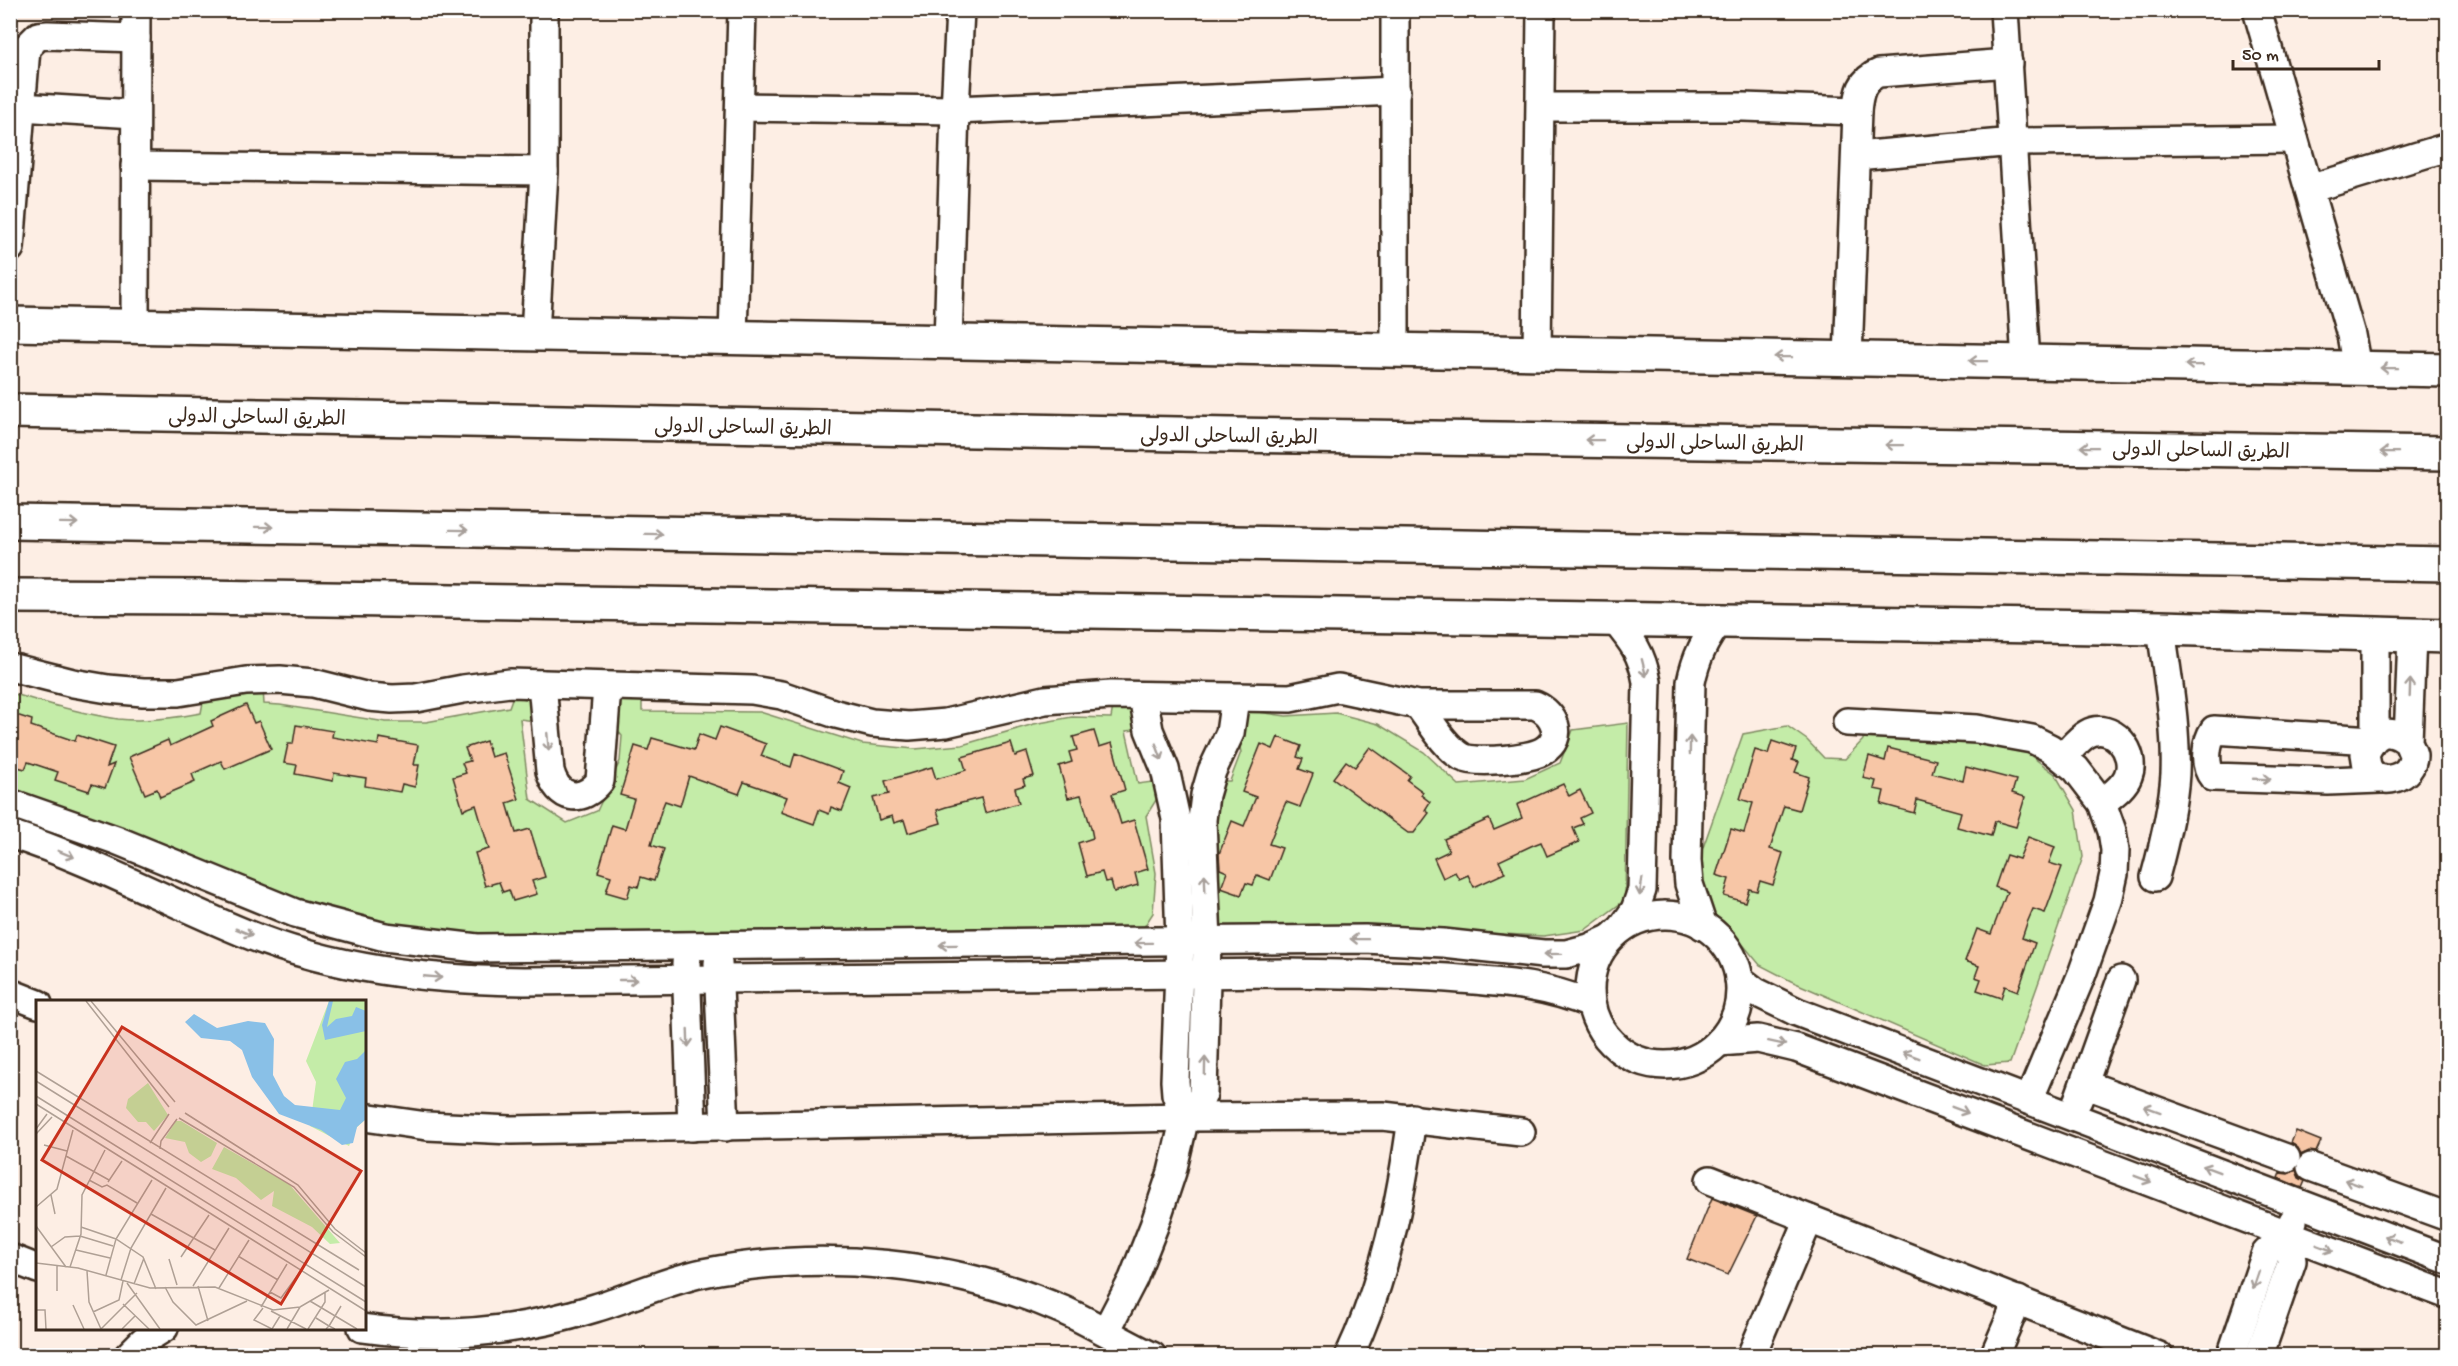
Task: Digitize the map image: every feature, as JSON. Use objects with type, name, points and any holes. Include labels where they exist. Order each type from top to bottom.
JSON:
[{"type":"main road","points":[[10,324],[2448,370]]},
{"type":"main road","points":[[10,347],[2448,393]]},
{"type":"main road","name":"الطريق الساحلى الدولى","points":[[10,411],[1231,435],[2448,453]]},
{"type":"main road","points":[[10,522],[2448,564]]},
{"type":"main road","points":[[10,579],[1612,598],[2447,627]]},
{"type":"main road","points":[[10,596],[376,599],[1720,620],[2412,635],[2447,627]]},
{"type":"street","points":[[135,327],[136,10]]},
{"type":"street","points":[[535,334],[544,171],[544,10]]},
{"type":"street","points":[[733,338],[742,10]]},
{"type":"street","points":[[948,343],[960,10]]},
{"type":"street","points":[[1395,10],[1395,350]]},
{"type":"street","points":[[1537,353],[1541,10]]},
{"type":"street","points":[[2004,10],[2026,362]]},
{"type":"street","points":[[2257,10],[2351,334],[2357,368]]},
{"type":"street","points":[[10,248],[26,48],[38,36],[136,38]]},
{"type":"street","points":[[1848,359],[1857,111],[1862,86],[1869,77],[1879,73],[2008,63]]},
{"type":"street","points":[[740,107],[955,110],[1395,92]]},
{"type":"street","points":[[20,107],[135,114]]},
{"type":"street","points":[[1541,107],[1731,107],[1857,111]]},
{"type":"street","points":[[1856,156],[2014,142],[2294,139]]},
{"type":"street","points":[[2309,189],[2448,147]]},
{"type":"street","points":[[135,166],[544,171]]},
{"type":"street","points":[[10,803],[116,840],[295,913],[385,937],[477,948],[1365,939],[1443,943],[1543,954],[1566,954],[1589,948],[1616,934],[1637,920],[1671,915],[1688,919],[1717,936],[1735,963],[1739,980],[1740,996],[1729,1028],[1719,1042],[1704,1054],[1689,1061],[1657,1065],[1641,1062],[1627,1055],[1608,1040],[1595,1020],[1591,1004],[1592,970],[1599,953],[1616,934],[1635,910],[1642,890],[1647,682],[1644,662],[1635,645],[1614,619]]},
{"type":"street","points":[[1703,926],[1689,884],[1687,861],[1691,682],[1696,659],[1706,638],[1720,620]]},
{"type":"street","points":[[2156,877],[2170,811],[2175,773],[2161,628]]},
{"type":"street","points":[[2375,633],[2374,738],[2365,754],[2368,769],[2380,779]]},
{"type":"street","points":[[2408,742],[2398,734],[2386,733],[2374,738],[2214,730],[2209,739],[2207,770],[2212,777],[2328,781],[2395,779],[2408,771],[2413,756],[2408,742],[2412,635]]},
{"type":"street","points":[[10,667],[85,685],[143,692],[178,692],[246,681],[280,680],[313,683],[369,697],[392,699],[416,698],[486,685],[704,687],[752,690],[781,695],[836,714],[872,723],[909,726],[946,723],[1045,700],[1078,696],[1290,698],[1338,688],[1418,705]]},
{"type":"street","points":[[542,684],[553,783],[561,791],[571,796],[583,795],[593,790],[600,781],[607,687]]},
{"type":"street","points":[[1106,1331],[1133,1279],[1154,1226],[1172,1172],[1185,1117],[1176,1094],[1175,1081],[1180,975],[1176,819],[1165,769],[1149,730],[1143,696]]},
{"type":"street","points":[[1185,1117],[1197,1107],[1203,1094],[1207,942],[1202,820],[1205,795],[1212,771],[1230,733],[1235,698]]},
{"type":"street","points":[[1847,722],[1977,729],[2032,739],[2076,769],[2102,803],[2112,831],[2115,850],[2112,883],[2082,974],[2029,1100]]},
{"type":"street","points":[[2063,758],[2087,734],[2100,731],[2111,733],[2124,744],[2130,763],[2128,777],[2102,803]]},
{"type":"street","points":[[10,834],[102,868],[243,933],[298,951],[353,965],[410,975],[466,980],[718,980],[1288,973],[1444,978],[1540,987],[1591,1004]]},
{"type":"street","points":[[1644,838],[1688,839]]},
{"type":"street","points":[[686,947],[692,1127]]},
{"type":"street","points":[[718,947],[725,1126]]},
{"type":"street","points":[[1739,980],[1787,1008],[2073,1115],[2448,1260]]},
{"type":"street","points":[[2073,1115],[2121,980]]},
{"type":"street","points":[[10,993],[36,1003]]},
{"type":"street","points":[[1719,1042],[1758,1039],[1796,1048],[2448,1295]]},
{"type":"street","points":[[2084,1084],[2286,1158]]},
{"type":"street","points":[[366,1118],[469,1129],[1185,1117],[1412,1118],[1521,1132]]},
{"type":"street","points":[[1348,1356],[1375,1290],[1392,1234],[1404,1176],[1412,1118]]},
{"type":"street","points":[[2311,1167],[2448,1217]]},
{"type":"street","points":[[1710,1180],[2159,1356]]},
{"type":"street","points":[[2231,1356],[2266,1253],[2288,1233],[2300,1203]]},
{"type":"street","points":[[1751,1356],[1809,1220]]},
{"type":"street","points":[[2259,1356],[2292,1261],[2288,1233]]},
{"type":"street","points":[[10,1258],[36,1268]]},
{"type":"street","points":[[366,1329],[422,1333],[510,1328],[553,1320],[596,1308],[648,1288],[702,1274],[758,1264],[814,1261],[869,1263],[925,1270],[972,1280],[1018,1293],[1063,1310],[1152,1356]]},
{"type":"street","points":[[1994,1356],[2018,1300]]},
{"type":"street","points":[[128,1356],[143,1341],[162,1330]]},
{"type":"green space","points":[[263,689],[264,704],[386,722],[426,722],[509,707],[513,696],[530,700],[536,721],[520,719],[530,799],[567,823],[597,811],[620,761],[622,736],[612,724],[612,704],[624,697],[642,697],[642,711],[760,712],[862,744],[915,749],[962,745],[1034,724],[1072,717],[1111,718],[1113,706],[1131,707],[1135,730],[1126,731],[1138,784],[1152,782],[1158,797],[1146,816],[1156,873],[1153,913],[1142,930],[487,940],[417,933],[274,898],[11,794],[11,693],[91,714],[139,720],[201,713],[204,697]]},
{"type":"green space","points":[[1245,710],[1286,716],[1336,713],[1378,724],[1424,752],[1459,785],[1525,779],[1560,763],[1573,730],[1628,723],[1625,900],[1585,930],[1544,936],[1459,932],[1233,931],[1214,926],[1213,781],[1230,781],[1241,752],[1237,735]]},
{"type":"green space","points":[[1865,723],[1903,726],[1914,740],[1989,741],[2026,752],[2055,774],[2076,810],[2083,857],[2010,1063],[1985,1065],[1791,981],[1760,965],[1740,941],[1707,911],[1694,873],[1743,734],[1787,726],[1807,740],[1824,758],[1845,759],[1863,740]]},
{"type":"building","points":[[246,705],[254,723],[259,721],[271,749],[225,769],[221,761],[192,774],[195,782],[160,797],[157,789],[145,794],[129,757],[168,740],[170,746],[213,726],[211,721]]},
{"type":"building","points":[[10,713],[32,720],[31,726],[75,741],[77,735],[114,747],[107,767],[114,764],[105,788],[92,784],[89,791],[55,780],[58,772],[28,762],[25,769],[10,765]]},
{"type":"building","points":[[296,725],[333,731],[332,737],[378,745],[379,738],[418,745],[414,765],[419,765],[415,787],[402,784],[400,792],[365,786],[366,778],[334,773],[333,781],[295,774],[297,765],[284,763],[288,744],[293,744]]},
{"type":"building","points":[[720,727],[766,744],[761,756],[791,767],[795,753],[843,771],[839,783],[851,788],[842,811],[831,807],[829,814],[819,810],[814,824],[781,812],[787,797],[744,782],[739,794],[689,776],[680,806],[665,801],[661,811],[651,845],[664,849],[654,881],[641,877],[638,887],[631,885],[627,898],[606,892],[611,876],[598,872],[612,825],[625,829],[634,799],[620,795],[635,746],[648,750],[652,738],[694,750],[699,734],[715,740]]},
{"type":"building","points":[[1094,731],[1099,747],[1112,743],[1125,790],[1112,794],[1121,824],[1134,820],[1148,869],[1135,873],[1138,885],[1114,892],[1111,881],[1105,882],[1102,872],[1087,876],[1078,843],[1093,838],[1091,828],[1081,795],[1068,798],[1059,766],[1072,762],[1069,752],[1077,750],[1073,737]]},
{"type":"building","points":[[1278,737],[1301,746],[1297,757],[1303,759],[1299,769],[1313,774],[1300,807],[1286,802],[1282,811],[1269,844],[1282,848],[1270,880],[1257,875],[1253,885],[1246,883],[1241,895],[1221,888],[1227,872],[1220,869],[1219,854],[1232,821],[1244,826],[1256,797],[1242,792],[1261,744],[1273,749]]},
{"type":"building","points":[[486,741],[491,757],[504,753],[519,799],[507,803],[516,833],[530,829],[545,877],[532,881],[537,894],[513,901],[509,890],[503,892],[499,882],[485,886],[475,853],[489,849],[476,805],[463,810],[453,777],[466,773],[462,763],[470,761],[465,748]]},
{"type":"building","points":[[1772,741],[1796,749],[1792,760],[1799,762],[1795,772],[1809,777],[1799,810],[1784,806],[1770,849],[1783,853],[1773,885],[1760,881],[1757,891],[1749,889],[1745,902],[1724,896],[1729,879],[1716,875],[1731,829],[1744,833],[1753,803],[1740,799],[1755,750],[1768,754]]},
{"type":"building","points":[[1011,743],[1015,756],[1027,752],[1034,776],[1023,779],[1025,785],[1015,788],[1019,803],[985,813],[981,798],[946,807],[937,810],[941,823],[908,833],[904,820],[894,823],[892,816],[879,820],[873,798],[889,794],[885,781],[932,767],[936,779],[951,775],[966,770],[962,757]]},
{"type":"building","points":[[1370,747],[1410,776],[1407,780],[1423,792],[1421,795],[1430,802],[1425,810],[1429,813],[1414,833],[1408,833],[1333,778],[1346,761],[1355,767]]},
{"type":"building","points":[[1888,748],[1936,760],[1932,773],[1963,781],[1966,767],[2016,780],[2012,793],[2025,797],[2016,827],[1995,821],[1991,836],[1957,827],[1961,812],[1917,800],[1914,813],[1881,804],[1884,791],[1874,789],[1876,781],[1863,778],[1869,756],[1885,761]]},
{"type":"building","points":[[1563,784],[1569,796],[1580,790],[1591,813],[1580,818],[1583,824],[1573,828],[1579,842],[1547,856],[1541,842],[1531,846],[1499,861],[1505,873],[1474,887],[1468,875],[1459,879],[1455,872],[1443,878],[1434,858],[1449,851],[1444,839],[1489,819],[1494,830],[1522,818],[1517,805]]},
{"type":"building","points":[[2028,837],[2055,847],[2049,863],[2062,867],[2045,913],[2033,909],[2027,923],[2022,938],[2035,943],[2018,991],[2005,986],[2001,998],[1977,990],[1981,979],[1975,977],[1979,966],[1965,961],[1977,929],[1991,934],[2007,892],[1995,887],[2006,855],[2019,859]]},
{"type":"building","points":[[2296,1131],[2321,1141],[2316,1152],[2309,1151],[2301,1155],[2298,1148],[2291,1143]]},
{"type":"building","points":[[2296,1170],[2299,1178],[2305,1181],[2302,1188],[2278,1178],[2280,1173],[2288,1174]]},
{"type":"building","points":[[1712,1198],[1757,1216],[1728,1275],[1687,1259]]}]
